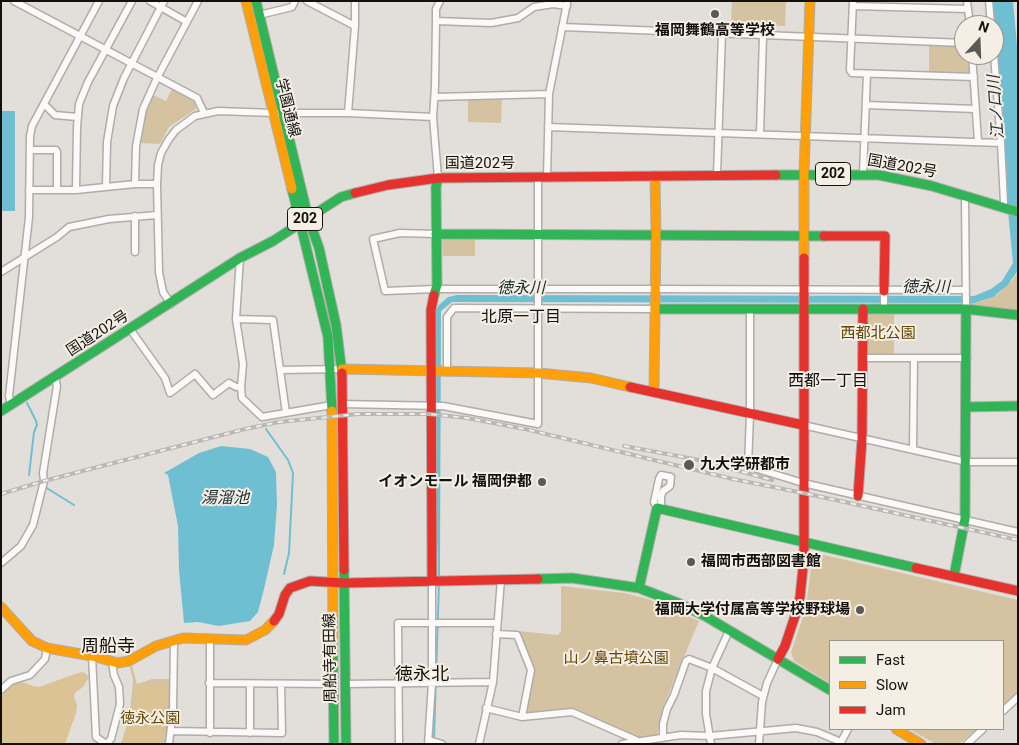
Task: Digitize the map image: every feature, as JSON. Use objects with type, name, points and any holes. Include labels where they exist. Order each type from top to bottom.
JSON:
[{"type":"main road","name":"学園通線","points":[[246,1],[279,113]]},
{"type":"main road","name":"学園通線","points":[[256,1],[279,113],[305,219]]},
{"type":"main road","points":[[778,659],[785,646],[800,597],[804,542],[804,174],[810,1]]},
{"type":"main road","name":"国道202号","points":[[1,411],[171,304],[240,258],[273,241],[341,197],[388,185],[438,178],[863,174],[910,181],[966,195],[1018,212]]},
{"type":"main road","points":[[654,392],[656,309],[655,176]]},
{"type":"main road","points":[[432,580],[432,406],[440,372],[431,310],[437,285],[436,187],[438,178]]},
{"type":"main road","name":"周船寺有田線","points":[[305,219],[328,337],[331,369],[334,744]]},
{"type":"main road","name":"周船寺有田線","points":[[305,219],[319,248],[329,288],[342,369],[346,744]]},
{"type":"main road","points":[[436,234],[805,234],[885,236],[884,291]]},
{"type":"main road","points":[[656,309],[966,309],[1018,315]]},
{"type":"main road","points":[[858,496],[862,439],[863,309]]},
{"type":"main road","points":[[954,576],[965,519],[966,309]]},
{"type":"main road","points":[[342,369],[538,373],[591,378],[803,425]]},
{"type":"main road","points":[[966,407],[1018,406]]},
{"type":"main road","points":[[639,588],[659,508],[1018,591]]},
{"type":"main road","points":[[1,606],[16,622],[22,632],[32,641],[47,648],[92,656],[112,662],[129,661],[156,646],[182,638],[246,640],[254,637],[273,623],[290,588],[310,581],[344,583],[572,578],[639,588],[678,602],[706,616],[829,689]]},
{"type":"main road","points":[[898,730],[922,744]]},
{"type":"street","points":[[14,1],[197,98],[204,113]]},
{"type":"street","points":[[11,404],[9,396],[29,217],[32,126],[99,1]]},
{"type":"street","points":[[76,190],[77,117],[83,92],[132,1]]},
{"type":"street","points":[[150,1],[163,4],[187,22]]},
{"type":"street","points":[[135,184],[136,146],[145,104],[198,1]]},
{"type":"street","points":[[259,15],[292,7],[295,1]]},
{"type":"street","points":[[307,1],[355,26]]},
{"type":"street","points":[[348,112],[355,26],[355,1]]},
{"type":"street","points":[[438,178],[433,117],[436,9],[439,1]]},
{"type":"street","points":[[967,1],[969,15]]},
{"type":"street","points":[[989,1],[990,15]]},
{"type":"street","points":[[342,404],[442,406],[538,424],[539,234],[549,94],[567,3],[534,7],[518,18],[491,23],[436,21]]},
{"type":"street","points":[[968,9],[853,3],[850,70],[852,73],[867,74],[974,77]]},
{"type":"street","points":[[106,187],[108,126],[117,93],[163,4]]},
{"type":"street","points":[[562,27],[954,43]]},
{"type":"street","points":[[717,175],[722,33]]},
{"type":"street","points":[[760,134],[763,36]]},
{"type":"street","points":[[973,65],[978,142]]},
{"type":"street","points":[[995,65],[1004,208]]},
{"type":"street","points":[[863,174],[867,74]]},
{"type":"street","points":[[434,97],[549,94]]},
{"type":"street","points":[[44,104],[56,115],[77,117]]},
{"type":"street","points":[[866,105],[976,109]]},
{"type":"street","points":[[171,304],[163,292],[160,283],[157,184],[161,153],[169,139],[185,122],[204,113],[218,111],[279,113],[348,112],[433,117]]},
{"type":"street","points":[[548,128],[806,135],[1001,143]]},
{"type":"street","points":[[30,150],[56,150],[58,152],[57,190]]},
{"type":"street","points":[[30,190],[76,190],[135,184],[157,184]]},
{"type":"street","points":[[966,195],[966,309]]},
{"type":"street","points":[[1,272],[57,237],[69,227],[87,222],[157,214]]},
{"type":"street","points":[[135,216],[136,252]]},
{"type":"street","points":[[436,234],[400,233],[373,239],[385,291],[435,289],[966,290]]},
{"type":"street","points":[[240,258],[236,320],[243,364],[242,398],[262,417],[332,405]]},
{"type":"street","points":[[884,291],[884,309]]},
{"type":"street","points":[[440,372],[446,316],[454,308],[656,309]]},
{"type":"street","points":[[750,309],[748,466],[803,483],[1018,532]]},
{"type":"street","points":[[236,320],[273,320],[286,413]]},
{"type":"street","points":[[130,329],[165,378],[170,393],[194,374],[213,395],[229,383],[236,388],[241,387]]},
{"type":"street","points":[[862,358],[967,358]]},
{"type":"street","points":[[913,450],[914,358]]},
{"type":"street","points":[[280,370],[342,369]]},
{"type":"street","points":[[2,562],[21,546],[33,525],[44,481],[43,473],[58,386],[55,378]]},
{"type":"street","points":[[803,425],[966,462],[1018,462]]},
{"type":"street","points":[[661,475],[671,476],[670,486],[663,491],[659,508],[654,502],[659,479],[661,475]]},
{"type":"street","points":[[479,744],[492,682],[501,579]]},
{"type":"street","points":[[432,580],[432,682],[429,742],[441,743]]},
{"type":"street","points":[[399,744],[398,623],[496,622]]},
{"type":"street","points":[[711,744],[706,714],[706,691],[712,668],[729,631]]},
{"type":"street","points":[[496,634],[518,635],[530,670],[522,717]]},
{"type":"street","points":[[210,639],[210,733]]},
{"type":"street","points":[[169,744],[173,710],[174,641]]},
{"type":"street","points":[[1,690],[11,682],[30,675],[45,659],[47,648]]},
{"type":"street","points":[[92,656],[96,737],[106,744],[111,739],[120,704],[119,687],[114,675],[112,662]]},
{"type":"street","points":[[663,738],[663,724],[667,709],[686,661],[689,659],[712,668],[763,696]]},
{"type":"street","points":[[758,744],[763,696],[778,659]]},
{"type":"street","points":[[346,684],[492,682]]},
{"type":"street","points":[[209,683],[334,684]]},
{"type":"street","points":[[250,684],[250,733]]},
{"type":"street","points":[[171,731],[282,733],[281,684]]},
{"type":"street","points":[[1004,710],[1018,697]]},
{"type":"street","points":[[486,708],[522,717],[572,712],[631,739],[640,741]]},
{"type":"street","points":[[622,744],[681,735],[710,736],[796,728],[817,732],[842,743],[848,730]]},
{"type":"street","points":[[967,744],[982,730]]},
{"type":"green space","points":[[732,1],[786,1],[785,26],[731,24]]},
{"type":"green space","points":[[929,45],[954,46],[954,65],[969,65],[970,71],[968,73],[929,72]]},
{"type":"green space","points":[[172,89],[195,100],[196,109],[169,127],[160,144],[138,143],[143,116],[151,94],[166,101]]},
{"type":"green space","points":[[502,96],[501,123],[468,122],[468,97]]},
{"type":"green space","points":[[475,239],[475,256],[443,256],[442,240]]},
{"type":"green space","points":[[1018,271],[1018,315],[966,309],[966,303],[982,301],[998,294],[1012,281]]},
{"type":"green space","name":"西都北公園","points":[[863,309],[894,309],[894,358],[862,358]]},
{"type":"green space","name":"福岡大学付属高等学校野球場","points":[[820,554],[1018,600],[1018,693],[1004,705],[1004,640],[829,640],[829,682],[794,661],[791,652],[807,600],[812,558]]},
{"type":"green space","name":"山ノ鼻古墳公園","points":[[561,586],[624,593],[648,599],[699,621],[664,705],[657,736],[637,740],[570,709],[528,716],[526,712],[533,668],[518,631],[558,635],[561,631]]},
{"type":"green space","name":"徳永公園","points":[[131,662],[137,684],[152,679],[171,679],[168,744],[121,744],[129,718],[133,680],[129,664]]},
{"type":"green space","points":[[82,672],[89,677],[74,696],[77,705],[76,713],[65,744],[1,744],[1,695],[12,685],[22,682],[39,687]]},
{"type":"green space","name":"徳永公園","points":[[136,685],[168,687],[162,744],[121,744],[134,701],[134,688]]},
{"type":"green space","points":[[911,730],[976,730],[959,744],[936,744]]},
{"type":"water","points":[[993,1],[1013,1],[1018,57],[1018,270],[1008,285],[993,297],[974,303],[452,302],[441,311],[440,561],[438,561],[436,516],[436,310],[448,297],[457,295],[974,296],[991,289],[1002,281],[1013,263],[997,65],[1004,65],[1004,15],[994,15]]},
{"type":"water","points":[[1,111],[15,111],[15,211],[1,211]]},
{"type":"water","name":"湯溜池","points":[[221,446],[250,449],[268,457],[276,472],[277,505],[274,545],[258,612],[250,621],[219,626],[198,622],[184,623],[179,570],[178,526],[168,475],[164,473],[199,453]]},
{"type":"waterway","points":[[27,403],[37,425],[34,432],[29,475]]},
{"type":"waterway","points":[[266,429],[288,460],[293,473],[289,553],[284,574]]},
{"type":"waterway","points":[[45,487],[74,505]]},
{"type":"waterway","name":"徳永川","points":[[439,559],[439,579]]},
{"type":"waterway","name":"徳永川","points":[[434,739],[439,584]]},
{"type":"railway","points":[[1,494],[44,481],[279,422],[358,414],[429,414],[467,418],[525,429],[733,479],[1018,540]]},
{"type":"railway","points":[[624,446],[699,460],[772,480]]},
{"type":"traffic: fast","points":[[256,1],[308,217],[319,248],[336,325],[342,373]]},
{"type":"traffic: fast","points":[[776,175],[879,175],[932,186],[1018,212]]},
{"type":"traffic: fast","points":[[434,295],[437,285],[436,187],[438,178]]},
{"type":"traffic: fast","points":[[292,189],[328,337],[332,411]]},
{"type":"traffic: fast","points":[[1,411],[240,258],[273,241],[341,197],[355,193]]},
{"type":"traffic: fast","points":[[436,234],[824,236]]},
{"type":"traffic: fast","points":[[655,309],[966,309],[1018,315]]},
{"type":"traffic: fast","points":[[954,576],[965,519],[966,309]]},
{"type":"traffic: fast","points":[[966,407],[1018,406]]},
{"type":"traffic: fast","points":[[639,588],[657,508],[916,568]]},
{"type":"traffic: fast","points":[[344,570],[346,744]]},
{"type":"traffic: fast","points":[[538,579],[572,578],[639,588],[705,616],[829,689]]},
{"type":"traffic: fast","points":[[333,653],[334,744]]},
{"type":"traffic: slow","points":[[246,1],[292,189]]},
{"type":"traffic: slow","points":[[804,258],[804,174],[810,1]]},
{"type":"traffic: slow","points":[[654,392],[655,176]]},
{"type":"traffic: slow","points":[[342,369],[538,373],[591,378],[630,387]]},
{"type":"traffic: slow","points":[[332,411],[333,653]]},
{"type":"traffic: slow","points":[[1,607],[32,641],[47,648],[118,663],[129,661],[156,646],[183,638],[246,640],[265,630],[274,621]]},
{"type":"traffic: slow","points":[[898,730],[921,744]]},
{"type":"traffic: jam","points":[[355,193],[388,185],[438,178],[776,175]]},
{"type":"traffic: jam","points":[[824,236],[885,236],[884,291]]},
{"type":"traffic: jam","points":[[778,659],[785,646],[796,613],[800,597],[804,558],[804,258]]},
{"type":"traffic: jam","points":[[432,580],[431,310],[434,295]]},
{"type":"traffic: jam","points":[[858,496],[862,439],[863,309]]},
{"type":"traffic: jam","points":[[342,373],[344,570]]},
{"type":"traffic: jam","points":[[630,387],[803,425]]},
{"type":"traffic: jam","points":[[916,568],[1018,591]]},
{"type":"traffic: jam","points":[[274,621],[290,588],[310,581],[344,583],[538,579]]},
{"type":"place","name":"福岡舞鶴高等学校","points":[[715,14]]},
{"type":"place","name":"九大学研都市","points":[[689,465]]},
{"type":"place","name":"イオンモール 福岡伊都","points":[[542,482]]},
{"type":"place","name":"福岡市西部図書館","points":[[691,562]]},
{"type":"place","name":"福岡大学付属高等学校野球場","points":[[860,610]]},
{"type":"district","name":"北原一丁目","points":[[521,318]]},
{"type":"district","name":"西都一丁目","points":[[828,382]]},
{"type":"district","name":"周船寺","points":[[108,647]]},
{"type":"district","name":"徳永北","points":[[422,675]]},
{"type":"water label","name":"江ノ口川","points":[[997,107]]}]
